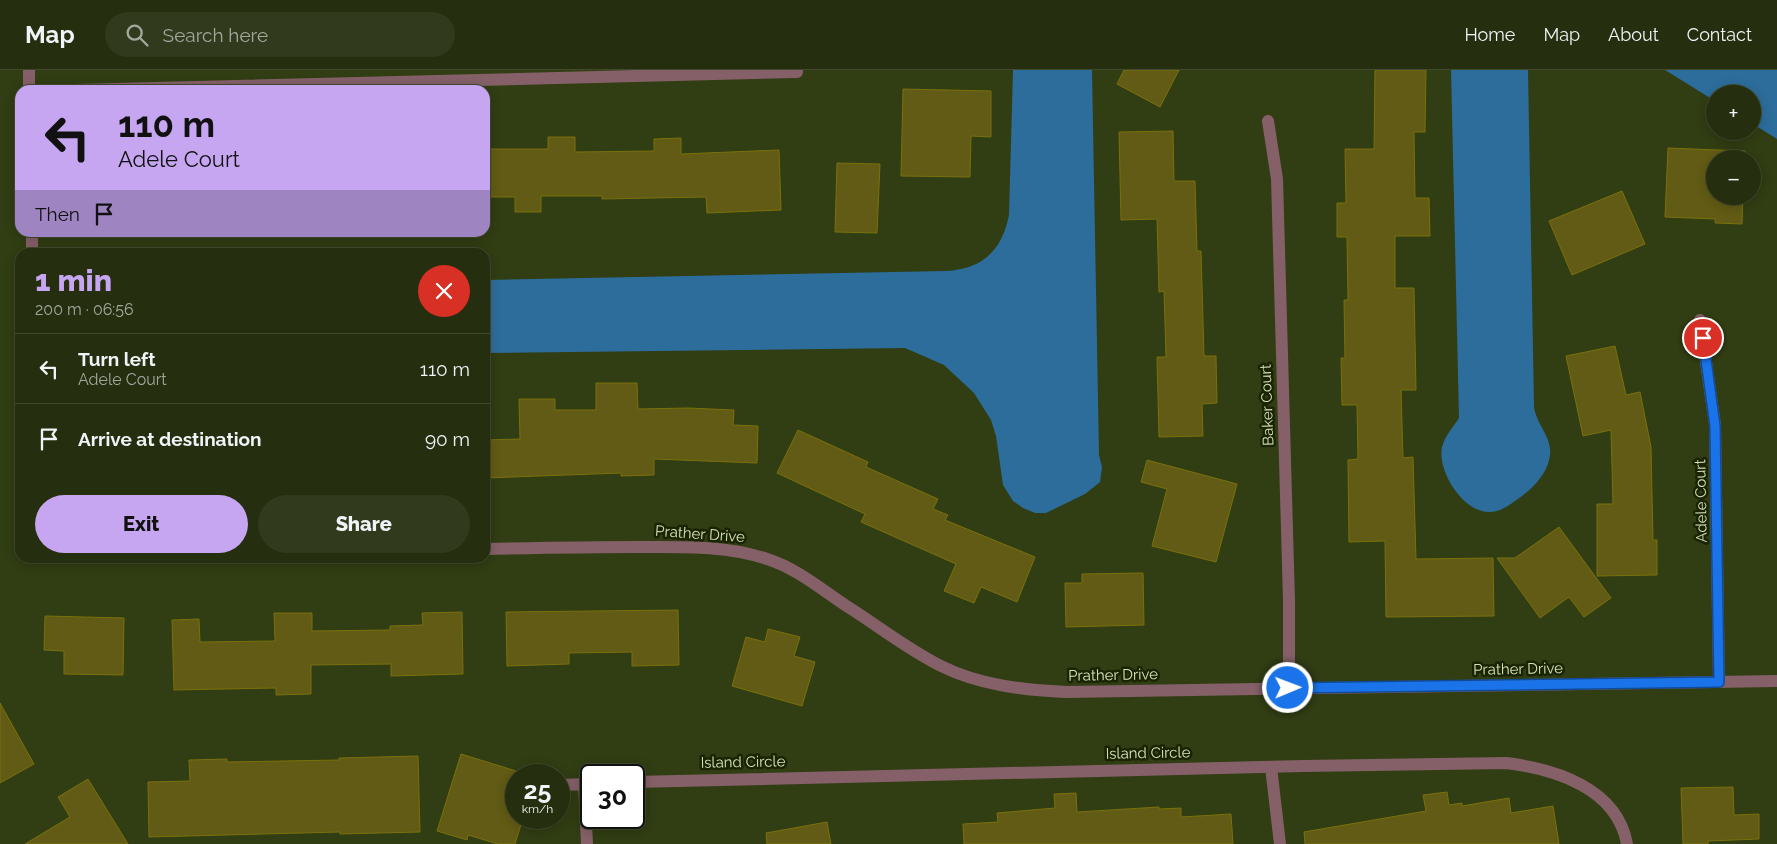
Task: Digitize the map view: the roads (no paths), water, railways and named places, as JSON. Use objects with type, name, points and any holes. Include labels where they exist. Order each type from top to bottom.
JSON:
[{"type":"street","points":[[29,70],[29,85]]},
{"type":"street","points":[[275,85],[797,72]]},
{"type":"street","name":"Baker Court","points":[[1268,121],[1277,179],[1289,601],[1288,688]]},
{"type":"street","name":"Adele Court","points":[[1700,320],[1715,426],[1719,682]]},
{"type":"street","name":"Prather Drive","points":[[490,549],[673,547],[739,551],[769,559],[797,573],[911,648],[942,666],[976,679],[1006,687],[1066,692],[1777,681]]},
{"type":"street","name":"Island Circle","points":[[645,782],[1474,762],[1535,767],[1566,776],[1591,790],[1613,810],[1626,836],[1627,844]]},
{"type":"street","points":[[1271,767],[1280,844]]},
{"type":"street","points":[[587,829],[587,844]]},
{"type":"water","points":[[1013,70],[1092,70],[1099,455],[1102,467],[1100,482],[1085,494],[1046,513],[1035,513],[1023,508],[1013,501],[1003,485],[996,436],[991,420],[974,393],[944,365],[905,348],[490,353],[490,280],[946,271],[970,266],[988,256],[1001,239],[1009,215]]},
{"type":"water","points":[[1451,70],[1528,70],[1534,407],[1538,421],[1548,439],[1550,453],[1545,470],[1535,484],[1511,504],[1494,512],[1479,510],[1461,498],[1448,478],[1442,457],[1442,447],[1445,439],[1459,418]]},
{"type":"water","points":[[1665,70],[1777,70],[1777,139],[1761,129],[1761,85],[1706,85],[1706,95]]}]
